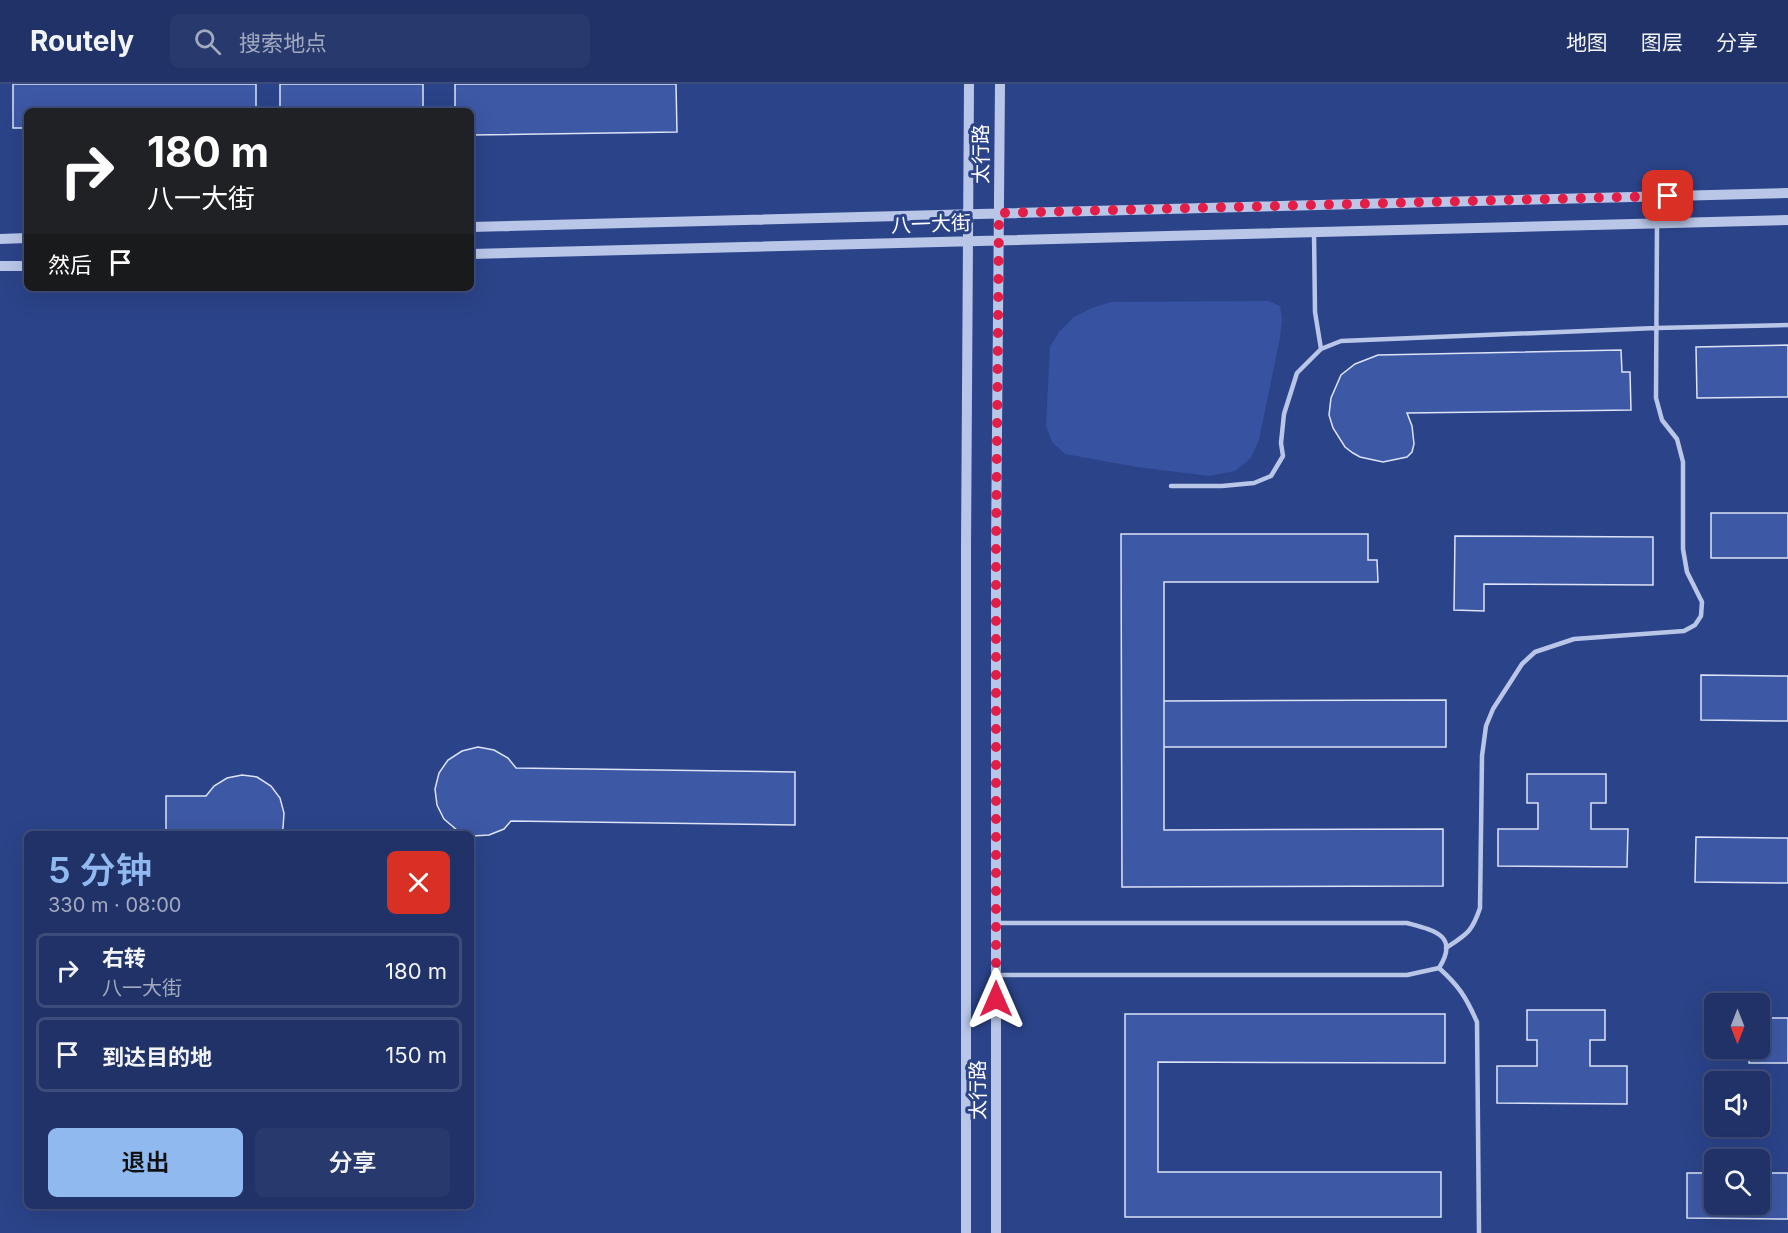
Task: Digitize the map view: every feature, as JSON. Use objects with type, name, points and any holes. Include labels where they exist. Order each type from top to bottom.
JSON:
[{"type":"street","name":"太行路","points":[[966,1233],[969,84]]},
{"type":"street","name":"太行路","points":[[996,1233],[996,537],[999,84]]},
{"type":"street","name":"八一大街","points":[[474,227],[1788,193]]},
{"type":"street","name":"八一大街","points":[[474,254],[1788,220]]},
{"type":"street","points":[[0,239],[24,238]]},
{"type":"street","points":[[0,266],[24,266]]},
{"type":"lane","points":[[1446,948],[1466,934],[1474,925],[1480,908],[1482,756],[1486,726],[1493,709],[1522,664],[1535,652],[1565,642],[1603,637],[1684,632],[1695,625],[1701,616],[1702,602],[1687,572],[1683,549],[1683,462],[1677,439],[1662,420],[1656,398],[1657,224]]},
{"type":"lane","points":[[1314,232],[1315,312],[1321,349]]},
{"type":"lane","points":[[1171,486],[1222,486],[1254,483],[1271,476],[1283,456],[1281,443],[1284,414],[1297,373],[1321,349],[1341,340],[1788,325]]},
{"type":"lane","points":[[996,923],[1407,923],[1441,934],[1446,948],[1445,958],[1439,968],[1407,975],[996,975]]},
{"type":"lane","points":[[1439,968],[1456,984],[1469,1003],[1477,1022],[1479,1233]]},
{"type":"shaded area","points":[[1268,301],[1280,306],[1282,319],[1280,338],[1259,440],[1250,459],[1235,471],[1209,476],[1137,467],[1065,454],[1052,442],[1046,426],[1050,347],[1059,332],[1074,317],[1111,302]]},
{"type":"building","points":[[13,84],[256,84],[256,108],[24,108],[24,128],[13,128]]},
{"type":"building","points":[[280,84],[423,84],[423,108],[280,108]]},
{"type":"building","points":[[455,84],[676,84],[677,132],[474,135],[474,108],[455,108]]},
{"type":"building","points":[[1788,345],[1788,397],[1697,398],[1696,347]]},
{"type":"building","points":[[1621,350],[1622,372],[1630,372],[1631,410],[1407,413],[1412,426],[1414,444],[1412,452],[1407,457],[1383,462],[1360,457],[1345,447],[1333,428],[1329,415],[1331,398],[1341,375],[1355,364],[1378,355]]},
{"type":"building","points":[[1711,513],[1788,513],[1788,558],[1711,558]]},
{"type":"building","points":[[1121,534],[1368,534],[1368,560],[1377,560],[1378,582],[1164,582],[1164,830],[1443,829],[1443,886],[1122,887]]},
{"type":"building","points":[[1455,536],[1653,537],[1653,585],[1484,584],[1484,611],[1454,610]]},
{"type":"building","points":[[1701,675],[1788,676],[1788,721],[1701,720]]},
{"type":"building","points":[[1446,700],[1446,747],[1164,747],[1164,701]]},
{"type":"building","points":[[478,747],[494,750],[508,758],[516,768],[795,772],[795,825],[511,821],[504,829],[489,835],[474,836],[474,831],[457,830],[444,819],[437,805],[435,789],[439,773],[448,760],[462,751]]},
{"type":"building","points":[[1527,774],[1606,774],[1606,803],[1591,803],[1591,829],[1628,829],[1627,867],[1498,866],[1498,829],[1538,829],[1538,803],[1527,803]]},
{"type":"building","points":[[242,775],[257,777],[271,786],[280,798],[284,813],[282,831],[166,831],[166,796],[206,796],[214,786],[227,778]]},
{"type":"building","points":[[1696,837],[1788,838],[1788,883],[1695,882]]},
{"type":"building","points":[[1527,1010],[1605,1010],[1605,1040],[1590,1040],[1590,1066],[1627,1066],[1627,1104],[1497,1103],[1497,1066],[1537,1066],[1537,1040],[1527,1040]]},
{"type":"building","points":[[1125,1014],[1445,1014],[1445,1063],[1158,1062],[1158,1172],[1441,1172],[1441,1217],[1125,1217]]},
{"type":"building","points":[[1770,1018],[1788,1018],[1788,1063],[1749,1063],[1749,1059],[1770,1059]]},
{"type":"building","points":[[1687,1173],[1704,1173],[1704,1215],[1770,1215],[1770,1173],[1788,1173],[1788,1219],[1687,1218]]},
{"type":"route","points":[[996,999],[999,213],[1668,196]]}]
